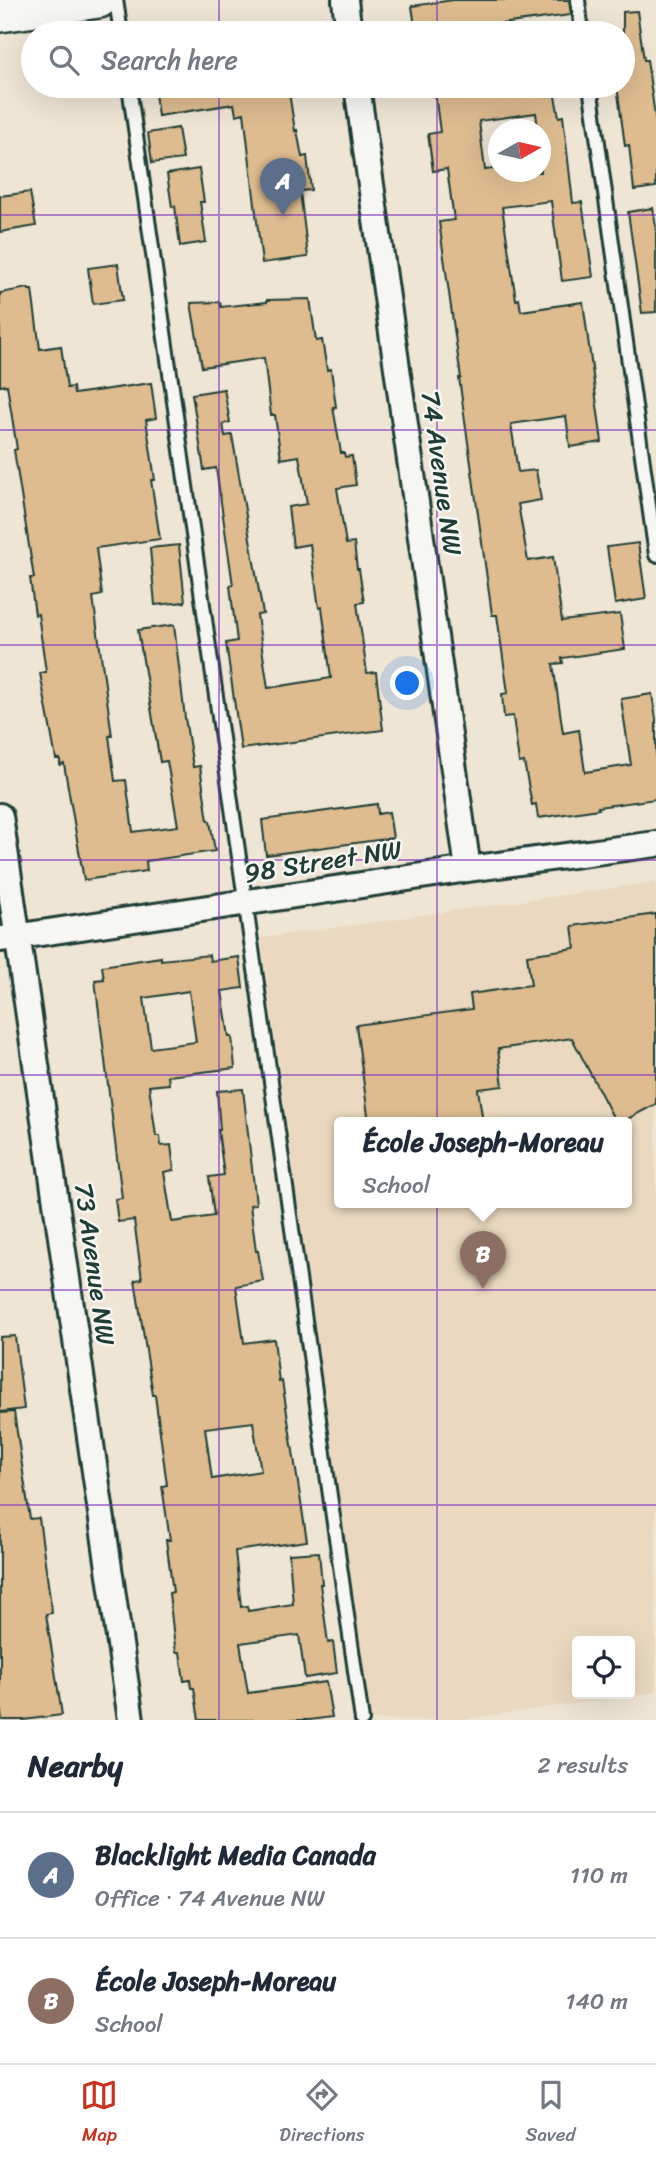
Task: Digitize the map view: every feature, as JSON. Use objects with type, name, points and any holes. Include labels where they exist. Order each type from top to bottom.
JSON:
[{"type":"main road","points":[[0,14],[99,0]]},
{"type":"street","points":[[345,0],[348,21]]},
{"type":"street","name":"74 Avenue NW","points":[[359,98],[468,869]]},
{"type":"street","name":"73 Avenue NW","points":[[0,816],[8,938],[131,1720]]},
{"type":"street","name":"98 Street NW","points":[[8,938],[468,869],[656,844]]},
{"type":"lane","points":[[116,0],[119,21]]},
{"type":"lane","points":[[578,0],[581,21]]},
{"type":"lane","points":[[131,98],[362,1720]]},
{"type":"lane","points":[[592,98],[656,555]]},
{"type":"shaded area","points":[[656,882],[656,1692],[635,1695],[635,1636],[572,1636],[572,1699],[607,1699],[460,1720],[371,1720],[261,938]]},
{"type":"building","points":[[453,0],[569,0],[571,15],[524,21],[414,21],[412,6]]},
{"type":"building","points":[[637,11],[656,123],[656,187],[634,190],[629,145],[625,146],[619,98],[635,98],[635,21],[623,21],[623,12]]},
{"type":"building","points":[[156,98],[290,98],[302,157],[307,156],[311,190],[300,191],[308,257],[262,263],[244,113],[236,115],[234,104],[158,116]]},
{"type":"building","points":[[436,98],[555,98],[559,117],[563,116],[573,203],[582,202],[593,277],[562,281],[551,201],[502,207],[516,300],[519,299],[521,311],[583,302],[602,442],[570,447],[566,416],[511,424],[518,472],[536,470],[541,500],[518,504],[528,561],[553,557],[562,621],[620,614],[625,649],[562,658],[563,663],[553,664],[563,733],[579,730],[585,772],[631,765],[621,699],[652,694],[656,719],[656,799],[538,818],[536,804],[532,805],[524,762],[519,763],[513,716],[504,717],[502,694],[508,693],[497,615],[492,615],[439,222],[454,220],[447,169],[433,171],[428,134],[440,132]]},
{"type":"building","points":[[178,128],[183,159],[152,163],[148,133]]},
{"type":"building","points":[[199,169],[204,202],[200,202],[206,242],[180,246],[175,206],[172,207],[167,174]]},
{"type":"building","points":[[30,192],[36,226],[0,232],[0,196]]},
{"type":"building","points":[[653,208],[656,227],[656,312],[642,313],[628,212]]},
{"type":"building","points":[[118,264],[123,300],[93,304],[88,268]]},
{"type":"building","points":[[28,288],[32,290],[40,349],[61,346],[67,388],[73,387],[74,394],[151,383],[156,418],[146,420],[160,539],[96,548],[102,595],[93,597],[112,736],[109,736],[115,781],[126,780],[133,832],[178,826],[167,761],[160,762],[138,630],[174,625],[193,767],[200,766],[215,851],[146,861],[147,871],[84,880],[64,764],[60,765],[60,759],[56,759],[40,673],[46,672],[30,578],[34,578],[14,450],[17,449],[7,385],[0,386],[0,293]]},
{"type":"building","points":[[310,299],[316,341],[322,340],[327,370],[331,369],[336,407],[333,407],[341,453],[344,453],[345,457],[352,456],[356,485],[337,488],[346,544],[354,543],[359,569],[364,602],[357,603],[367,673],[376,672],[383,730],[241,749],[226,643],[237,641],[230,586],[233,585],[216,468],[204,470],[192,394],[224,389],[230,422],[223,424],[225,436],[232,435],[263,614],[257,615],[268,688],[331,678],[322,607],[319,608],[310,544],[293,547],[288,507],[307,504],[299,456],[281,459],[275,415],[271,415],[264,358],[202,367],[191,303],[220,302],[221,307],[267,300]]},
{"type":"building","points":[[638,543],[646,599],[615,604],[607,547]]},
{"type":"building","points":[[179,545],[185,602],[155,605],[150,548]]},
{"type":"building","points":[[377,804],[378,814],[389,812],[393,838],[266,855],[262,820]]},
{"type":"building","points":[[656,914],[656,1104],[631,1117],[613,1117],[572,1038],[498,1049],[503,1086],[478,1089],[482,1117],[368,1117],[356,1025],[472,1009],[470,994],[531,985],[527,955],[575,948],[572,926]]},
{"type":"building","points":[[209,955],[210,961],[239,957],[243,988],[222,991],[229,1037],[232,1037],[235,1068],[168,1076],[169,1084],[149,1086],[156,1136],[160,1136],[161,1146],[171,1145],[174,1170],[164,1172],[172,1222],[214,1216],[209,1177],[224,1175],[218,1130],[217,1091],[243,1089],[256,1204],[250,1205],[263,1281],[236,1286],[244,1343],[274,1339],[307,1541],[235,1551],[241,1607],[247,1606],[248,1611],[293,1604],[289,1554],[319,1552],[320,1584],[328,1643],[333,1642],[337,1673],[305,1678],[299,1635],[240,1643],[248,1693],[326,1682],[332,1717],[310,1720],[199,1720],[194,1688],[191,1688],[190,1680],[184,1681],[180,1652],[176,1652],[169,1593],[173,1592],[166,1540],[170,1540],[162,1486],[167,1485],[135,1280],[142,1279],[134,1220],[118,1222],[115,1199],[122,1198],[95,980],[104,979],[102,966],[161,957],[161,960]],"holes":[[[189,991],[196,1042],[151,1048],[144,998]],[[253,1422],[261,1471],[212,1479],[205,1428]]]},
{"type":"building","points":[[15,1336],[24,1409],[0,1412],[0,1337]]},
{"type":"building","points":[[14,1412],[30,1519],[39,1518],[52,1613],[46,1614],[62,1715],[2,1720],[0,1413]]},
{"type":"place","name":"Blacklight Media Canada","points":[[283,216]]},
{"type":"place","name":"École Joseph-Moreau","points":[[483,1289]]}]
